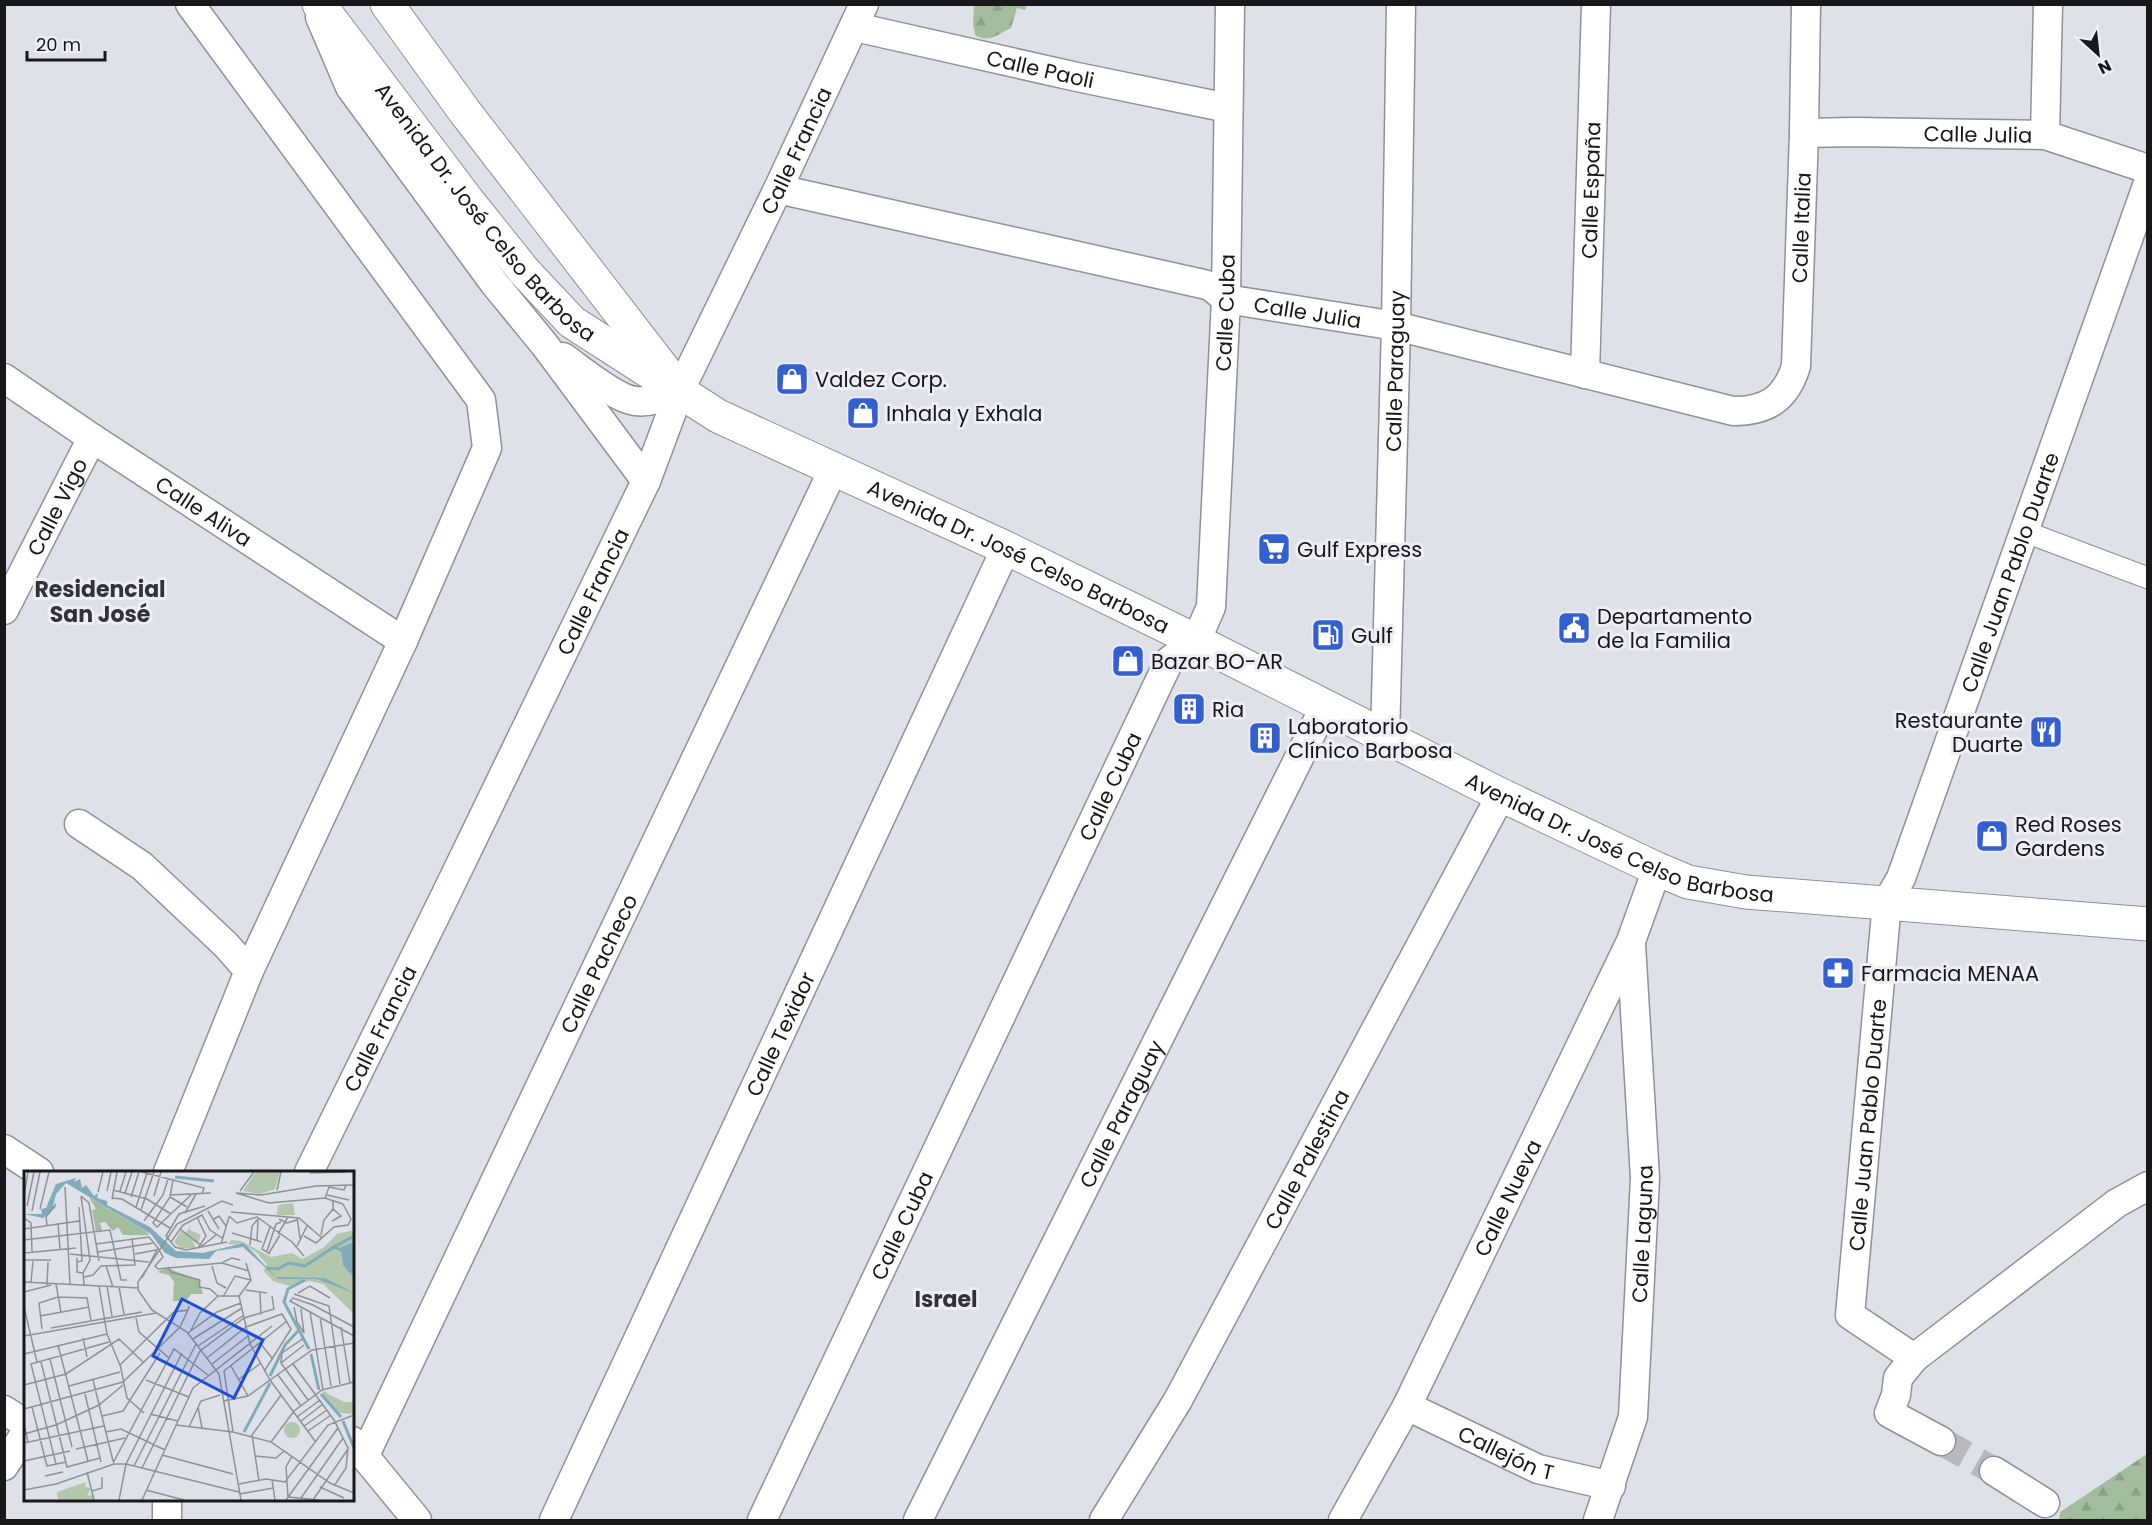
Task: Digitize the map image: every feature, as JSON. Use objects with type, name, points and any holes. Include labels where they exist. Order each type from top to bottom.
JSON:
[{"type":"main road","name":"Avenida Dr. José Celso Barbosa","points":[[317,4],[524,271],[572,322],[717,416],[1006,548],[1501,795],[1688,882],[1746,892],[2148,924]]},
{"type":"main road","name":"Avenida Dr. José Celso Barbosa","points":[[387,4],[465,112],[680,390]]},
{"type":"street","points":[[169,1171],[249,971],[403,641],[487,448],[481,400],[190,4]]},
{"type":"street","points":[[317,4],[350,87],[494,283],[544,344],[646,481]]},
{"type":"street","name":"Calle Cuba","points":[[762,1521],[1168,661],[1196,641],[1212,607],[1226,299],[1230,4]]},
{"type":"street","name":"Calle Paraguay","points":[[1385,737],[1396,326],[1401,4]]},
{"type":"street","name":"Calle España","points":[[1585,374],[1596,4]]},
{"type":"street","name":"Calle Italia","points":[[1733,411],[1753,411],[1766,407],[1786,387],[1796,366],[1806,4]]},
{"type":"street","points":[[2045,135],[2048,4]]},
{"type":"street","name":"Calle Francia","points":[[310,1171],[646,481],[680,390],[859,16]]},
{"type":"street","name":"Calle Paoli","points":[[859,16],[1077,77],[1228,108]]},
{"type":"street","name":"Calle Julia","points":[[1804,133],[2045,135],[2148,169]]},
{"type":"street","name":"Calle Juan Pablo Duarte","points":[[1914,1358],[1850,1315],[1887,902],[1901,878],[2148,183]]},
{"type":"street","name":"Calle Julia","points":[[778,189],[1209,286],[1226,299],[1396,326],[1733,411]]},
{"type":"street","points":[[544,344],[609,389],[633,401],[647,402],[680,390]]},
{"type":"street","name":"Calle Aliva","points":[[4,378],[403,641]]},
{"type":"street","name":"Calle Vigo","points":[[4,610],[92,438]]},
{"type":"street","name":"Calle Pacheco","points":[[359,1448],[833,470]]},
{"type":"street","points":[[2023,531],[2148,578]]},
{"type":"street","name":"Calle Texidor","points":[[554,1521],[1006,548]]},
{"type":"street","name":"Calle Paraguay","points":[[918,1521],[1325,706]]},
{"type":"street","name":"Calle Palestina","points":[[1104,1521],[1178,1400],[1501,795]]},
{"type":"street","points":[[80,824],[142,866],[226,945],[249,971]]},
{"type":"street","name":"Calle Nueva","points":[[1343,1521],[1407,1406],[1631,941],[1657,869]]},
{"type":"street","name":"Calle Laguna","points":[[1598,1521],[1633,1417],[1645,1178],[1631,941]]},
{"type":"street","points":[[4,1149],[36,1171]]},
{"type":"street","points":[[1941,1441],[1888,1413],[1896,1395],[1898,1378],[1914,1358],[2117,1203],[2148,1186]]},
{"type":"street","name":"Callejón T","points":[[1407,1406],[1538,1469],[1611,1486]]},
{"type":"street","points":[[4,1410],[24,1423]]},
{"type":"street","points":[[4,1466],[24,1435]]},
{"type":"street","points":[[359,1448],[417,1521]]},
{"type":"street","points":[[1994,1471],[2044,1503]]},
{"type":"street","points":[[167,1501],[167,1521]]},
{"type":"green space","points":[[974,4],[1027,5],[1025,10],[1017,8],[1011,28],[985,39],[975,35]]},
{"type":"green space","points":[[2147,1454],[2147,1520],[2059,1520],[2060,1512]]},
{"type":"tunnel","points":[[1941,1441],[1994,1471]]},
{"type":"place","name":"Valdez Corp.","points":[[792,379]]},
{"type":"place","name":"Inhala y Exhala","points":[[863,413]]},
{"type":"place","name":"Gulf Express","points":[[1274,549]]},
{"type":"place","name":"Departamento de la Familia","points":[[1574,628]]},
{"type":"place","name":"Gulf","points":[[1328,635]]},
{"type":"place","name":"Bazar BO-AR","points":[[1128,661]]},
{"type":"place","name":"Ria","points":[[1189,709]]},
{"type":"place","name":"Restaurante Duarte","points":[[2046,732]]},
{"type":"place","name":"Laboratorio Clínico Barbosa","points":[[1265,738]]},
{"type":"place","name":"Red Roses Gardens","points":[[1992,836]]},
{"type":"place","name":"Farmacia MENAA","points":[[1838,973]]},
{"type":"district","name":"Residencial San José","points":[[100,602]]},
{"type":"district","name":"Israel","points":[[946,1299]]}]
